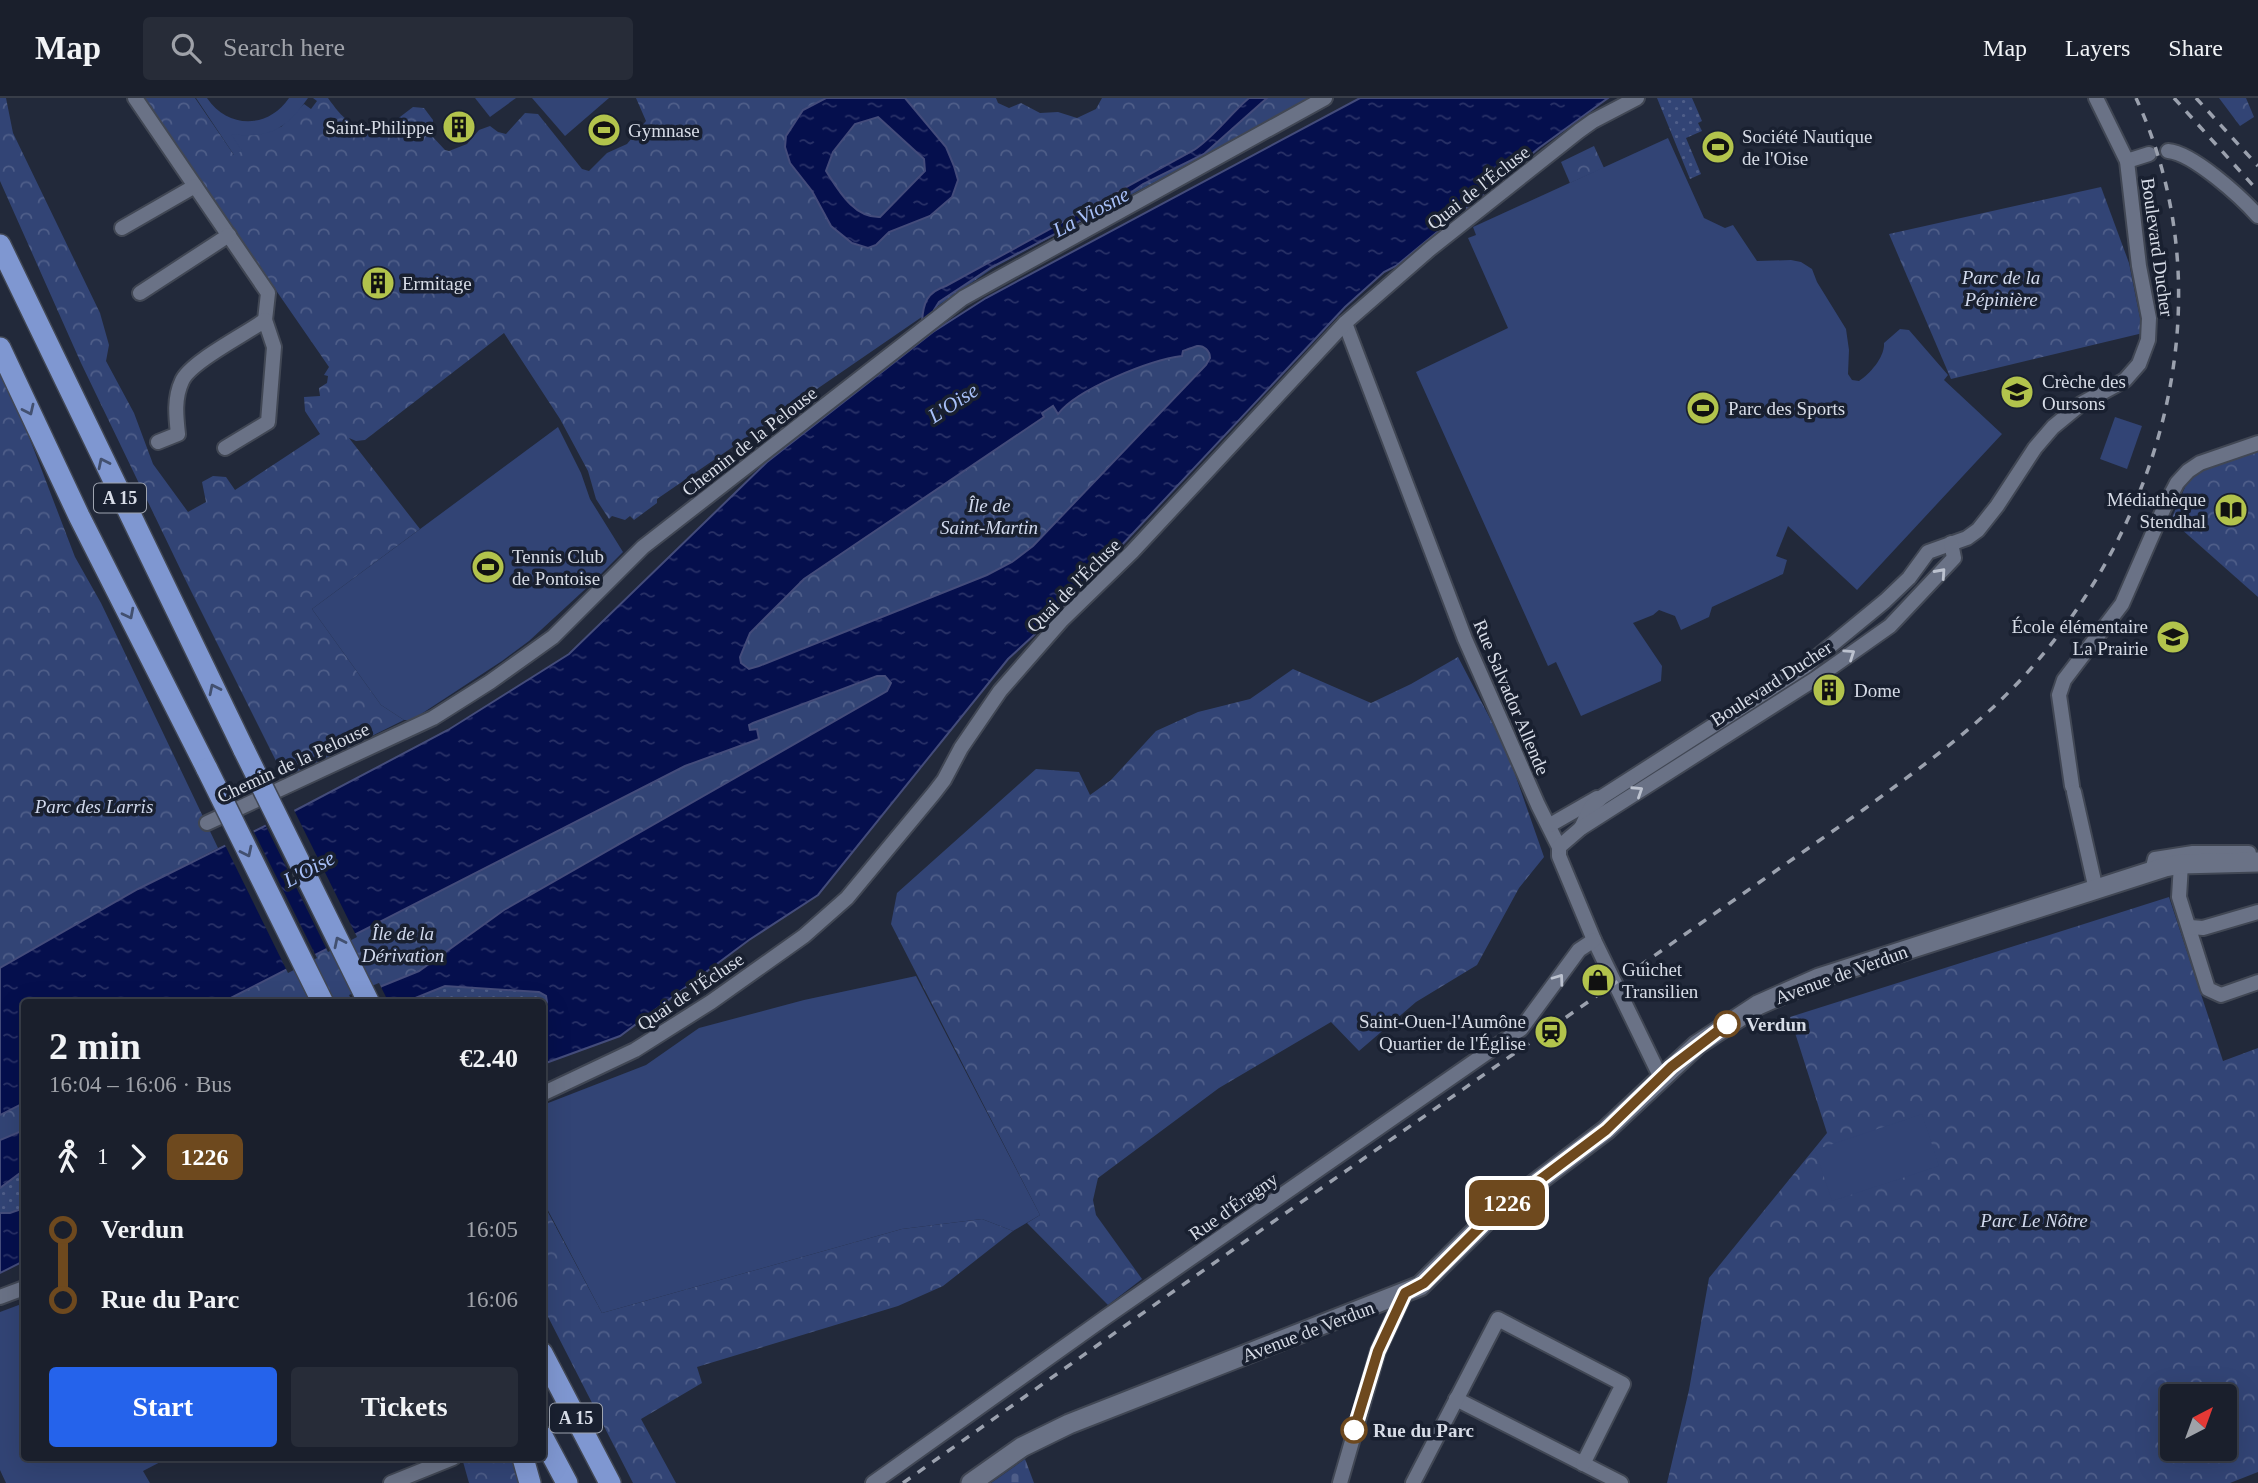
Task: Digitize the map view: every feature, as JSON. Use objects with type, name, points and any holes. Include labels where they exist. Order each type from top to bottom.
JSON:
[{"type":"highway","name":"A 15","points":[[0,244],[124,507],[367,999]]},
{"type":"highway","name":"A 15","points":[[0,348],[79,516],[321,999]]},
{"type":"highway","name":"A 15","points":[[546,1361],[610,1483]]},
{"type":"highway","name":"A 15","points":[[546,1444],[567,1483]]},
{"type":"highway","points":[[524,1461],[530,1483]]},
{"type":"main road","name":"Avenue de Verdun","points":[[971,1483],[1022,1447],[1069,1424],[1405,1293],[1424,1283],[1488,1219],[1606,1130],[1697,1045],[1717,1030],[1781,993],[1819,978],[2152,871],[2180,864],[2258,862]]},
{"type":"street","points":[[135,98],[268,293],[265,320],[274,347],[268,422],[225,448]]},
{"type":"street","name":"Chemin de la Pelouse","points":[[206,823],[433,718],[490,682],[553,637],[643,547],[963,298],[1325,98]]},
{"type":"street","name":"Quai de l'Écluse","points":[[546,1092],[635,1050],[711,1002],[830,915],[944,780],[961,748],[1000,691],[1062,620],[1132,552],[1345,323],[1430,249],[1578,131],[1637,98]]},
{"type":"street","name":"Boulevard Ducher","points":[[1581,828],[1591,807],[1602,797],[1806,666],[1885,601],[1928,552],[1967,538],[1978,530],[2035,448],[2066,414],[2125,380],[2139,363],[2148,340],[2149,318],[2139,266],[2127,161],[2096,98]]},
{"type":"street","points":[[2168,151],[2182,154],[2197,162],[2258,216]]},
{"type":"street","points":[[2127,161],[2148,154]]},
{"type":"street","points":[[121,228],[195,186]]},
{"type":"street","points":[[140,293],[229,235]]},
{"type":"street","points":[[158,442],[178,434],[175,404],[182,379],[199,362],[265,320]]},
{"type":"street","name":"Rue Salvador Allende","points":[[1345,323],[1465,639],[1538,805],[1550,825],[1559,846],[1559,856],[1594,940],[1661,1078]]},
{"type":"street","points":[[2096,890],[2073,789],[2059,695],[2064,680],[2122,604],[2177,483],[2200,463],[2258,443]]},
{"type":"street","name":"Boulevard Ducher","points":[[1559,846],[1581,828],[1815,679],[1890,626],[1954,558],[1951,543]]},
{"type":"street","points":[[1903,583],[1917,598]]},
{"type":"street","name":"Boulevard Ducher","points":[[1550,825],[1589,801],[1602,797]]},
{"type":"street","points":[[2152,871],[2155,859],[2169,855],[2258,853]]},
{"type":"street","points":[[2180,864],[2179,897],[2208,989],[2221,995],[2258,982]]},
{"type":"street","points":[[2190,927],[2203,928],[2258,912]]},
{"type":"street","name":"Rue d'Éragny","points":[[873,1483],[1106,1317],[1509,1038],[1528,1022],[1579,950],[1594,940]]},
{"type":"street","points":[[0,1297],[21,1288]]},
{"type":"street","points":[[1340,1483],[1378,1351],[1405,1293]]},
{"type":"street","points":[[1413,1483],[1499,1319],[1623,1384],[1583,1464]]},
{"type":"street","points":[[1456,1399],[1621,1483]]},
{"type":"street","points":[[391,1483],[446,1461]]},
{"type":"green space","points":[[0,98],[6,98],[13,133],[100,313],[109,345],[106,361],[134,413],[153,464],[188,512],[206,502],[202,482],[213,476],[226,477],[235,490],[320,434],[305,411],[304,397],[320,396],[319,388],[327,383],[328,376],[324,375],[329,367],[143,98],[195,98],[234,155],[230,133],[281,127],[304,104],[311,109],[317,101],[313,98],[328,98],[349,122],[379,133],[413,107],[424,108],[433,120],[432,136],[449,151],[467,144],[479,130],[490,126],[506,134],[525,113],[538,114],[582,169],[589,171],[607,153],[627,144],[646,121],[636,98],[996,98],[998,103],[1009,108],[1021,103],[1040,113],[1058,112],[1077,118],[1096,109],[1102,98],[1313,98],[993,268],[657,499],[657,503],[634,520],[630,516],[625,520],[612,516],[609,519],[596,499],[588,471],[560,419],[504,333],[365,440],[356,441],[349,438],[420,529],[312,609],[381,705],[404,720],[285,779],[81,363],[0,181]]},
{"type":"green space","points":[[196,98],[207,98],[226,115],[248,121],[270,115],[289,98],[308,98],[292,117],[276,130],[256,135],[231,134],[242,151],[234,155]]},
{"type":"green space","points":[[475,98],[516,98],[490,117]]},
{"type":"green space","points":[[532,98],[609,98],[565,136]]},
{"type":"green space","points":[[1657,98],[1692,98],[1702,121],[1698,123],[1702,131],[1686,138],[1701,174],[1690,179]]},
{"type":"green space","points":[[2219,98],[2246,98],[2254,117],[2240,126]]},
{"type":"green space","name":"Parc des Sports","points":[[1668,138],[1704,218],[1725,228],[1733,225],[1757,261],[1791,260],[1801,262],[1812,269],[1846,329],[1848,374],[1852,380],[1859,381],[1872,370],[1882,354],[1884,343],[1900,329],[1909,330],[1948,375],[1944,380],[2002,434],[1857,590],[1788,526],[1776,556],[1787,560],[1783,574],[1712,607],[1709,617],[1681,630],[1675,616],[1659,610],[1633,623],[1662,666],[1661,681],[1581,716],[1556,662],[1548,666],[1416,372],[1508,328],[1468,238],[1476,235],[1473,227]]},
{"type":"green space","points":[[1594,146],[1604,168],[1570,183],[1561,162]]},
{"type":"green space","name":"Parc de la Pépinière","points":[[2101,187],[2129,263],[2143,333],[1951,379],[1889,234]]},
{"type":"green space","name":"Île de Saint-Martin","points":[[1197,346],[1209,353],[1210,358],[1206,365],[1033,546],[1012,562],[987,575],[757,667],[749,669],[741,663],[740,657],[750,633],[804,579],[1044,417],[1042,413],[1053,405],[1058,413],[1099,384],[1150,363],[1182,356],[1183,352]]},
{"type":"green space","name":"Parc des Larris","points":[[0,371],[13,395],[75,557],[101,603],[218,848],[138,889],[0,968]]},
{"type":"green space","points":[[2115,417],[2142,426],[2127,469],[2100,459]]},
{"type":"green space","name":"Tennis Club de Pontoise","points":[[558,427],[581,473],[590,499],[623,552],[529,641],[412,720],[404,720],[381,705],[312,609]]},
{"type":"green space","points":[[2258,449],[2258,597],[2171,520],[2188,480],[2196,471]]},
{"type":"green space","points":[[1458,657],[1507,751],[1544,857],[1519,888],[1477,965],[1416,1002],[1359,1051],[1331,1022],[1219,1088],[1098,1178],[1093,1200],[1096,1215],[1142,1279],[1108,1305],[1027,1223],[1040,1215],[891,924],[897,893],[1036,769],[1079,772],[1090,795],[1111,780],[1156,731],[1198,712],[1250,699],[1293,669],[1371,703]]},
{"type":"green space","name":"Île de la Dérivation","points":[[882,675],[891,683],[887,691],[504,910],[419,971],[350,999],[229,999],[685,766],[759,739],[757,729],[750,731],[749,725]]},
{"type":"green space","name":"Parc Le Nôtre","points":[[2169,897],[2223,1061],[2258,1048],[2258,1472],[2230,1483],[1667,1483],[1689,1390],[1709,1278],[1827,1133],[1790,1017]]},
{"type":"green space","points":[[916,976],[1040,1215],[1013,1231],[982,1219],[902,1229],[602,1313],[546,1207],[546,1104],[646,1065],[699,1028],[804,1000]]},
{"type":"green space","name":"Île de la Dérivation","points":[[445,986],[539,992],[546,996],[547,1005],[546,999],[413,999]]},
{"type":"green space","points":[[21,1104],[21,1131],[0,1140],[0,1115]]},
{"type":"green space","points":[[1922,1114],[1939,1166],[1832,1201],[1815,1150]]},
{"type":"green space","points":[[21,1172],[21,1209],[0,1213],[0,1188]]},
{"type":"green space","points":[[546,1208],[602,1313],[902,1229],[982,1219],[1013,1231],[943,1286],[898,1306],[697,1367],[702,1383],[641,1419],[676,1483],[633,1483],[546,1313]]},
{"type":"green space","points":[[21,1304],[21,1461],[162,1461],[143,1471],[150,1483],[6,1483],[0,1470],[0,1312]]},
{"type":"green space","points":[[1025,1459],[1034,1483],[991,1483]]},
{"type":"green space","points":[[463,1461],[515,1461],[521,1483],[469,1483]]},
{"type":"water","points":[[826,98],[905,98],[946,147],[958,180],[952,197],[930,216],[889,232],[876,245],[868,248],[852,243],[831,226],[812,191],[790,163],[785,147],[786,136],[803,110]],"holes":[[[878,117],[924,159],[925,171],[880,217],[862,213],[855,208],[842,195],[826,171],[833,152],[855,124]]]},
{"type":"water","name":"La Viosne","points":[[1249,98],[1267,98],[1204,154],[1143,184],[1120,200],[990,268],[939,302],[934,310],[935,317],[922,322],[925,304],[934,291],[1194,150]]},
{"type":"water","name":"L'Oise","points":[[1360,98],[1608,98],[1539,148],[1396,266],[1384,272],[1345,307],[1060,611],[1008,659],[818,895],[749,940],[620,1036],[546,1063],[547,1002],[546,996],[539,992],[445,986],[413,999],[350,999],[419,971],[504,910],[887,691],[891,683],[885,676],[877,676],[753,723],[749,725],[750,730],[757,729],[759,739],[685,766],[229,999],[21,999],[21,1104],[0,1115],[0,968],[138,889],[448,730],[569,654],[767,462],[933,332],[986,298]],"holes":[[[1197,346],[1204,348],[1210,358],[1206,365],[1033,546],[1012,562],[987,575],[759,666],[749,669],[741,663],[740,657],[750,633],[804,579],[1044,417],[1042,413],[1053,406],[1058,414],[1067,404],[1115,377],[1152,363],[1182,356],[1183,351]]]},
{"type":"water","points":[[21,1131],[21,1172],[0,1188],[0,1140]]},
{"type":"water","points":[[21,1209],[21,1262],[0,1273],[0,1213]]},
{"type":"pier","points":[[293,808],[357,937],[328,952],[264,822]]},
{"type":"pier","points":[[252,828],[317,958],[288,973],[223,841]]},
{"type":"pier","points":[[379,983],[387,999],[351,999],[349,995]]},
{"type":"railway","points":[[903,1483],[1863,810],[1968,729],[2026,674],[2075,612],[2115,546],[2146,475],[2167,401],[2178,325],[2176,249],[2163,173],[2136,98]]},
{"type":"railway","points":[[2174,98],[2258,191]]},
{"type":"railway","points":[[2196,98],[2258,166]]},
{"type":"bus line","name":"1226","points":[[1354,1430],[1378,1351],[1405,1293],[1424,1283],[1488,1219],[1606,1130],[1671,1067],[1727,1024]]},
{"type":"place","name":"Saint-Philippe","points":[[459,127]]},
{"type":"place","name":"Gymnase","points":[[604,130]]},
{"type":"place","name":"Société Nautique de l'Oise","points":[[1718,147]]},
{"type":"place","name":"Ermitage","points":[[378,283]]},
{"type":"place","name":"Crèche des Oursons","points":[[2017,392]]},
{"type":"place","name":"Parc des Sports","points":[[1703,408]]},
{"type":"place","name":"Médiathèque Stendhal","points":[[2231,510]]},
{"type":"place","name":"Tennis Club de Pontoise","points":[[488,567]]},
{"type":"place","name":"École élémentaire La Prairie","points":[[2173,637]]},
{"type":"place","name":"Dome","points":[[1829,690]]},
{"type":"place","name":"Guichet Transilien","points":[[1598,980]]},
{"type":"place","name":"Verdun","points":[[1727,1024]]},
{"type":"place","name":"Saint-Ouen-l'Aumône Quartier de l'Église","points":[[1551,1032]]},
{"type":"place","name":"Rue du Parc","points":[[1354,1430]]}]
